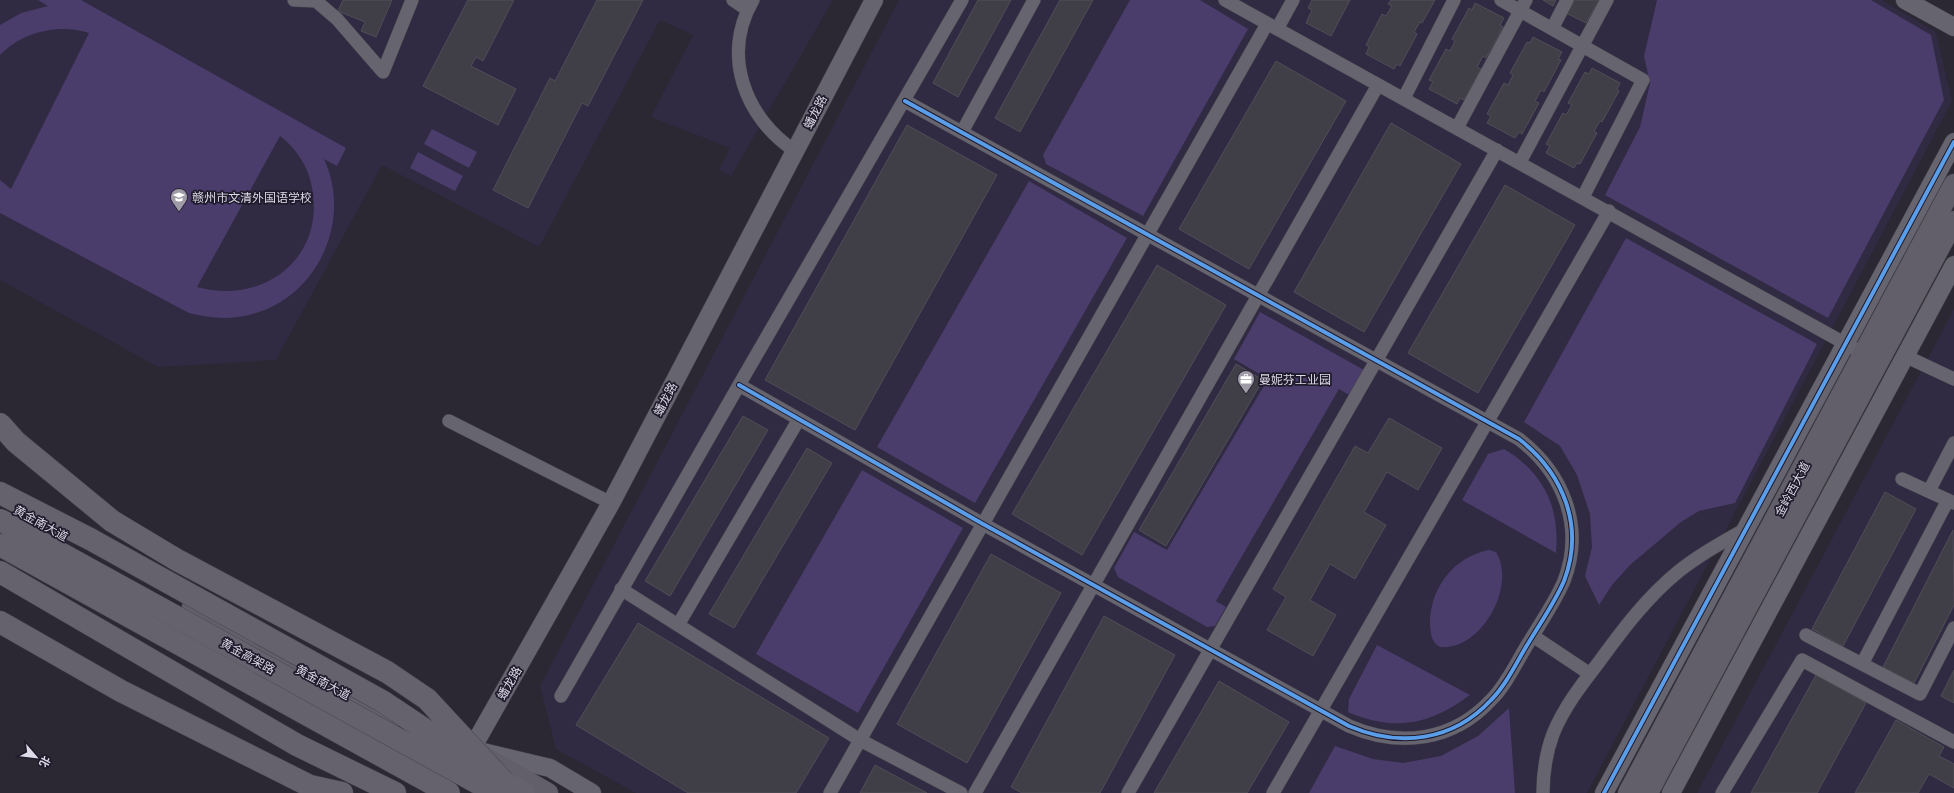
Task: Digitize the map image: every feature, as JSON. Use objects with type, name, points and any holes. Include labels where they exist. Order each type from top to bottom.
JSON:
[{"type":"highway","points":[[0,424],[16,442],[112,521],[177,560],[387,672],[427,699],[500,787]]},
{"type":"highway","points":[[0,493],[90,539],[382,701],[500,787],[524,793]]},
{"type":"highway","name":"黄金高架路","points":[[0,520],[500,787]]},
{"type":"highway","name":"黄金高架路","points":[[0,545],[448,793]]},
{"type":"highway","points":[[0,572],[297,745],[395,793]]},
{"type":"highway","points":[[0,622],[121,691],[256,759],[310,786],[342,793]]},
{"type":"main road","name":"金岭西大道","points":[[1628,793],[1954,184]]},
{"type":"main road","name":"金岭西大道","points":[[1648,793],[1954,221]]},
{"type":"main road","name":"黄金南大道","points":[[0,500],[141,578],[302,672],[387,716],[472,750],[548,793]]},
{"type":"main road","points":[[0,550],[119,609],[277,708],[439,793]]},
{"type":"street","points":[[294,0],[316,2],[337,19],[383,72],[412,0]]},
{"type":"street","points":[[733,0],[751,5],[741,32],[739,47],[739,63],[746,93],[761,120],[782,142],[795,151]]},
{"type":"street","name":"蟠龙路","points":[[448,793],[611,503],[874,0]]},
{"type":"street","points":[[561,696],[962,0]]},
{"type":"street","points":[[962,132],[1034,0]]},
{"type":"street","points":[[1226,0],[1272,27],[1609,211],[1864,354]]},
{"type":"street","points":[[830,793],[1147,234],[1272,27],[1293,0]]},
{"type":"street","points":[[1404,98],[1454,0]]},
{"type":"street","points":[[1501,0],[1524,6],[1552,29],[1643,80],[1583,197]]},
{"type":"street","points":[[1552,29],[1567,0]]},
{"type":"street","points":[[1520,162],[1607,0]]},
{"type":"street","points":[[1905,0],[1954,27]]},
{"type":"street","points":[[1457,128],[1524,6]]},
{"type":"street","points":[[975,793],[1378,85]]},
{"type":"street","points":[[739,385],[1093,585],[1349,726],[1376,736],[1405,739],[1436,735],[1466,721],[1492,700],[1558,595],[1569,564],[1571,543],[1570,516],[1560,485],[1542,459],[1518,439],[1488,421],[905,101]]},
{"type":"street","points":[[1604,793],[1954,142]]},
{"type":"street","points":[[1128,793],[1497,150]]},
{"type":"street","points":[[1273,793],[1609,211]]},
{"type":"street","points":[[1671,793],[1954,265]]},
{"type":"street","points":[[1905,356],[1954,379]]},
{"type":"street","points":[[678,625],[799,419]]},
{"type":"street","points":[[449,421],[611,503]]},
{"type":"street","points":[[1929,491],[1954,443]]},
{"type":"street","points":[[1862,664],[1951,501],[1902,478]]},
{"type":"street","points":[[1543,793],[1545,765],[1560,718],[1625,627],[1660,588],[1700,555],[1746,529]]},
{"type":"street","points":[[622,589],[860,740],[961,793]]},
{"type":"street","points":[[1806,635],[1920,694],[1954,628]]},
{"type":"street","points":[[1533,636],[1590,674]]},
{"type":"street","points":[[1722,793],[1802,660],[1954,742]]},
{"type":"street","points":[[472,750],[550,768],[592,793]]},
{"type":"shaded area","name":"赣州市文清外国语学校","points":[[0,0],[833,0],[731,176],[719,170],[730,148],[651,117],[693,35],[660,20],[539,247],[382,165],[276,360],[158,367],[0,280]]},
{"type":"shaded area","points":[[38,0],[81,0],[346,148],[337,166],[324,159],[332,183],[334,207],[331,231],[323,254],[310,275],[293,293],[273,306],[241,317],[219,318],[189,313],[0,213],[0,180],[11,189],[89,33],[66,29],[42,32],[19,40],[0,55],[0,25],[21,13],[48,6]],"holes":[[[280,136],[300,157],[307,170],[311,183],[314,209],[310,232],[301,253],[286,269],[268,281],[246,289],[222,291],[197,287]]]},
{"type":"shaded area","name":"曼妮芬工业园","points":[[899,0],[1882,0],[1936,32],[1952,101],[1587,793],[636,793],[556,749],[540,686]]},
{"type":"shaded area","points":[[1130,0],[1200,0],[1248,29],[1143,216],[1046,164],[1043,155]]},
{"type":"shaded area","points":[[1657,0],[1871,0],[1931,35],[1944,100],[1828,318],[1605,195],[1640,127],[1650,83],[1644,56]]},
{"type":"shaded area","points":[[432,129],[477,152],[469,168],[424,144]]},
{"type":"shaded area","points":[[418,152],[463,176],[455,191],[410,168]]},
{"type":"shaded area","points":[[1029,181],[1127,238],[975,503],[877,447]]},
{"type":"shaded area","points":[[1626,238],[1817,344],[1735,503],[1699,511],[1681,522],[1630,565],[1612,585],[1599,605],[1585,576],[1592,547],[1590,514],[1577,475],[1560,446],[1524,422]]},
{"type":"shaded area","points":[[1954,309],[1954,793],[1697,793]]},
{"type":"shaded area","points":[[1260,312],[1364,370],[1349,395],[1339,389],[1216,601],[1226,607],[1215,626],[1207,627],[1118,577],[1114,568],[1134,532],[1167,550],[1268,379],[1234,359]]},
{"type":"shaded area","points":[[1504,449],[1518,458],[1530,469],[1539,480],[1546,493],[1552,506],[1555,521],[1557,536],[1556,553],[1462,500],[1488,454]]},
{"type":"shaded area","points":[[862,470],[963,528],[858,713],[756,654]]},
{"type":"shaded area","points":[[1489,550],[1496,552],[1501,566],[1502,582],[1498,598],[1491,614],[1481,628],[1469,639],[1455,645],[1440,647],[1431,636],[1430,626],[1431,612],[1439,588],[1454,567],[1476,554]]},
{"type":"shaded area","points":[[1377,645],[1470,695],[1441,713],[1426,719],[1412,722],[1381,722],[1348,712],[1349,699]]},
{"type":"shaded area","points":[[1509,708],[1515,793],[1309,793],[1335,746],[1373,759],[1403,763],[1441,756],[1478,736]]},
{"type":"building","points":[[343,0],[392,0],[376,37],[361,31],[365,22],[338,11]]},
{"type":"building","points":[[468,0],[514,0],[483,61],[476,57],[471,66],[516,89],[498,125],[423,86]]},
{"type":"building","points":[[597,0],[643,0],[588,106],[582,103],[528,208],[493,190],[550,78],[555,81]]},
{"type":"building","points":[[978,0],[1011,0],[958,97],[933,83]]},
{"type":"building","points":[[1060,0],[1093,0],[1020,132],[995,118]]},
{"type":"building","points":[[1312,0],[1350,0],[1331,36],[1306,23],[1312,10],[1308,8]]},
{"type":"building","points":[[1391,0],[1435,0],[1422,23],[1420,22],[1414,32],[1417,34],[1400,66],[1397,64],[1394,69],[1366,54],[1369,47],[1366,45],[1382,14],[1386,16],[1392,6],[1388,4]]},
{"type":"building","points":[[1543,0],[1556,0],[1553,6]]},
{"type":"building","points":[[1573,0],[1599,0],[1586,23],[1566,13]]},
{"type":"building","points":[[1475,3],[1504,18],[1500,25],[1503,27],[1486,58],[1483,56],[1477,67],[1481,69],[1464,100],[1460,98],[1457,104],[1429,89],[1433,82],[1429,80],[1446,49],[1450,51],[1455,41],[1452,39],[1469,8],[1472,10]]},
{"type":"building","points":[[1533,37],[1562,52],[1558,59],[1561,60],[1544,92],[1541,90],[1535,101],[1539,103],[1522,134],[1519,132],[1515,138],[1487,123],[1491,116],[1487,114],[1504,83],[1508,85],[1513,75],[1510,73],[1527,42],[1530,43]]},
{"type":"building","points":[[1276,61],[1346,101],[1249,269],[1179,229]]},
{"type":"building","points":[[1592,68],[1620,83],[1617,89],[1619,91],[1602,122],[1600,121],[1594,131],[1597,133],[1580,164],[1577,163],[1574,168],[1546,153],[1550,146],[1546,144],[1563,113],[1566,115],[1572,105],[1568,103],[1585,72],[1589,74]]},
{"type":"building","points":[[1391,123],[1461,164],[1364,332],[1294,292]]},
{"type":"building","points":[[907,125],[997,175],[855,430],[765,380]]},
{"type":"building","points":[[1505,185],[1575,225],[1478,393],[1408,353]]},
{"type":"building","points":[[1157,265],[1226,305],[1082,555],[1012,514]]},
{"type":"building","points":[[1236,364],[1263,380],[1166,546],[1139,530]]},
{"type":"building","points":[[743,416],[768,430],[670,596],[645,581]]},
{"type":"building","points":[[1389,418],[1442,448],[1418,490],[1387,472],[1364,512],[1386,525],[1355,579],[1330,564],[1310,600],[1336,615],[1313,656],[1267,630],[1286,597],[1273,589],[1355,446],[1368,453]]},
{"type":"building","points":[[807,448],[832,463],[734,628],[709,614]]},
{"type":"building","points":[[1885,492],[1916,509],[1843,646],[1812,629]]},
{"type":"building","points":[[1953,530],[1954,605],[1914,683],[1883,667]]},
{"type":"building","points":[[991,554],[1061,593],[967,763],[897,724]]},
{"type":"building","points":[[1104,616],[1175,655],[1100,793],[1022,793],[1011,787]]},
{"type":"building","points":[[638,623],[829,738],[796,793],[688,793],[576,725]]},
{"type":"building","points":[[1954,670],[1954,703],[1941,696]]},
{"type":"building","points":[[1816,675],[1866,703],[1817,793],[1751,793]]},
{"type":"building","points":[[1219,681],[1289,722],[1247,793],[1154,793]]},
{"type":"building","points":[[1896,720],[1944,747],[1939,756],[1954,764],[1954,788],[1929,774],[1918,793],[1855,793]]},
{"type":"building","points":[[875,765],[927,793],[860,793]]},
{"type":"cycle path","points":[[739,385],[983,524],[1349,726],[1368,733],[1387,737],[1425,737],[1443,732],[1476,714],[1497,694],[1502,687],[1552,604],[1564,581],[1570,561],[1572,540],[1571,521],[1566,502],[1558,484],[1548,468],[1519,439],[905,101]]},
{"type":"cycle path","points":[[1604,793],[1954,142]]},
{"type":"place","name":"赣州市文清外国语学校","points":[[179,212]]},
{"type":"place","name":"曼妮芬工业园","points":[[1246,394]]}]
